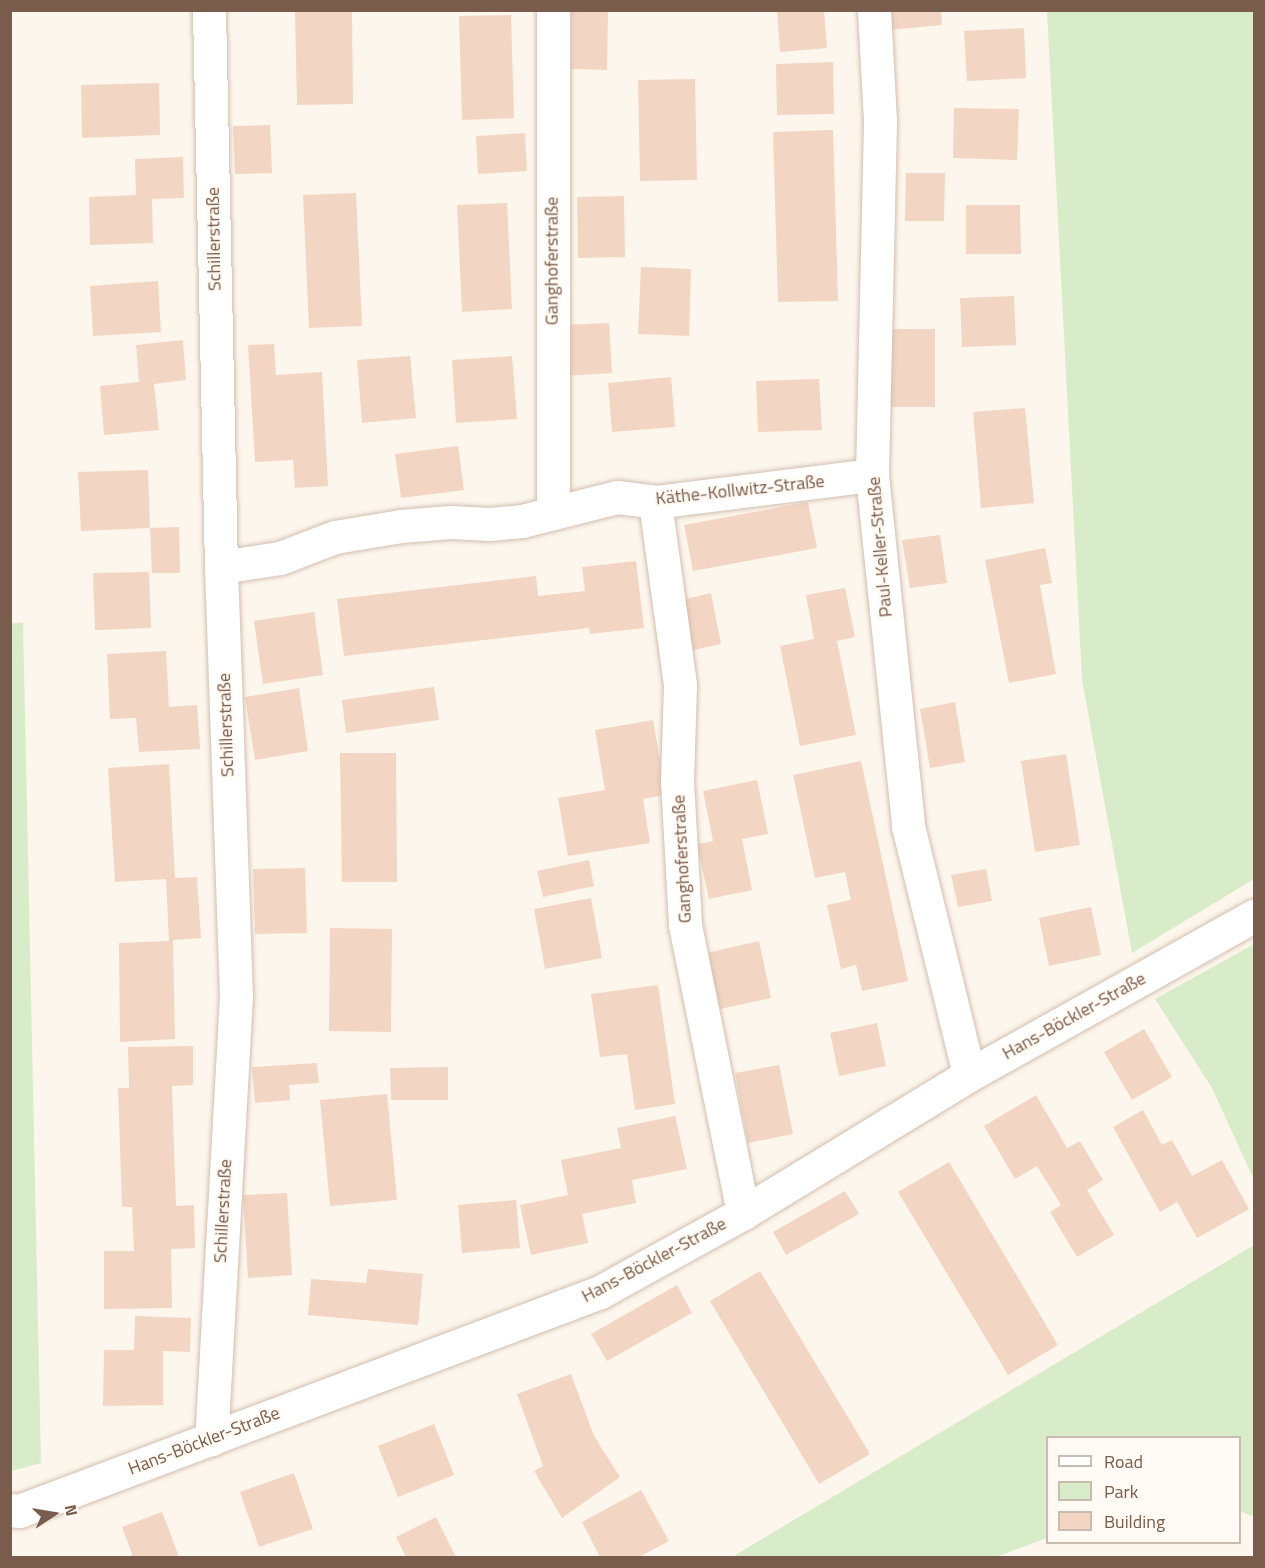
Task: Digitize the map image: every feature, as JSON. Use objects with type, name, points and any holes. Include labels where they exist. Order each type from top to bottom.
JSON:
[{"type":"street","name":"Schillerstraße","points":[[209,10],[221,567],[236,996],[210,1439]]},
{"type":"street","name":"Ganghoferstraße","points":[[553,10],[553,512]]},
{"type":"street","name":"Paul-Keller-Straße","points":[[873,10],[880,122],[872,475],[908,826],[969,1075]]},
{"type":"street","name":"Käthe-Kollwitz-Straße","points":[[221,567],[280,558],[335,537],[401,526],[451,522],[489,524],[616,497],[655,502],[872,475]]},
{"type":"street","name":"Ganghoferstraße","points":[[655,502],[680,685],[678,781],[685,925],[743,1213]]},
{"type":"street","name":"Hans-Böckler-Straße","points":[[10,1510],[19,1511],[600,1292],[743,1213],[969,1075],[1254,916]]},
{"type":"green space","points":[[1047,11],[1254,11],[1254,879],[1132,953],[1082,680]]},
{"type":"green space","points":[[23,622],[41,1463],[11,1471],[10,624]]},
{"type":"green space","points":[[1254,944],[1254,1180],[1212,1088],[1155,999]]},
{"type":"green space","points":[[1254,1245],[1254,1517],[1241,1511],[1241,1436],[1046,1436],[1046,1538],[996,1557],[732,1557]]},
{"type":"building","points":[[295,10],[352,10],[353,104],[297,105]]},
{"type":"building","points":[[571,10],[608,10],[607,70],[571,69]]},
{"type":"building","points":[[777,10],[824,10],[827,48],[780,52]]},
{"type":"building","points":[[889,10],[941,10],[942,25],[890,30]]},
{"type":"building","points":[[511,15],[514,118],[462,120],[459,16]]},
{"type":"building","points":[[1024,28],[1026,78],[967,81],[964,31]]},
{"type":"building","points":[[833,62],[834,114],[777,115],[776,64]]},
{"type":"building","points":[[695,79],[697,180],[640,181],[638,80]]},
{"type":"building","points":[[159,83],[160,135],[82,138],[81,85]]},
{"type":"building","points":[[954,108],[1019,109],[1017,160],[953,158]]},
{"type":"building","points":[[270,125],[272,173],[235,174],[233,126]]},
{"type":"building","points":[[833,130],[838,301],[778,302],[773,132]]},
{"type":"building","points":[[525,133],[527,171],[478,174],[476,136]]},
{"type":"building","points":[[183,157],[184,198],[152,199],[153,243],[90,245],[89,197],[136,195],[135,159]]},
{"type":"building","points":[[906,173],[945,173],[944,221],[905,221]]},
{"type":"building","points":[[356,193],[362,326],[309,328],[303,195]]},
{"type":"building","points":[[624,196],[625,257],[578,258],[577,197]]},
{"type":"building","points":[[507,203],[512,309],[462,312],[457,205]]},
{"type":"building","points":[[966,205],[1020,205],[1021,254],[966,254]]},
{"type":"building","points":[[641,267],[691,269],[689,336],[638,334]]},
{"type":"building","points":[[158,281],[161,332],[93,336],[90,286]]},
{"type":"building","points":[[1014,296],[1016,345],[962,347],[960,298]]},
{"type":"building","points":[[609,323],[612,373],[565,376],[563,325]]},
{"type":"building","points":[[890,329],[935,329],[935,407],[890,407]]},
{"type":"building","points":[[183,340],[186,380],[154,384],[159,430],[104,435],[100,386],[139,382],[136,345]]},
{"type":"building","points":[[274,344],[276,375],[322,372],[328,486],[295,488],[293,460],[255,462],[248,345]]},
{"type":"building","points":[[410,356],[416,418],[362,423],[357,360]]},
{"type":"building","points":[[512,356],[517,419],[456,423],[452,360]]},
{"type":"building","points":[[671,377],[675,427],[612,432],[608,383]]},
{"type":"building","points":[[819,379],[822,430],[758,432],[756,381]]},
{"type":"building","points":[[1025,408],[1034,503],[981,508],[973,412]]},
{"type":"building","points":[[458,446],[464,490],[401,498],[395,454]]},
{"type":"building","points":[[148,470],[150,528],[81,531],[78,472]]},
{"type":"building","points":[[808,502],[817,548],[693,571],[684,525]]},
{"type":"building","points":[[179,527],[180,573],[152,573],[150,528]]},
{"type":"building","points":[[940,535],[947,583],[910,588],[902,540]]},
{"type":"building","points":[[1045,548],[1052,583],[1040,585],[1056,674],[1009,683],[985,560]]},
{"type":"building","points":[[636,561],[644,628],[590,634],[589,628],[344,656],[337,599],[536,576],[538,596],[585,591],[582,567]]},
{"type":"building","points":[[149,572],[151,628],[95,630],[93,573]]},
{"type":"building","points":[[845,588],[855,637],[837,641],[856,735],[800,746],[780,646],[814,639],[806,595]]},
{"type":"building","points":[[711,593],[721,644],[693,650],[682,600]]},
{"type":"building","points":[[314,612],[323,675],[263,684],[254,621]]},
{"type":"building","points":[[166,651],[169,707],[197,705],[200,749],[139,752],[136,718],[110,719],[107,654]]},
{"type":"building","points":[[434,687],[439,720],[346,733],[342,700]]},
{"type":"building","points":[[299,688],[308,751],[255,760],[245,697]]},
{"type":"building","points":[[955,702],[965,762],[930,768],[920,709]]},
{"type":"building","points":[[653,720],[666,795],[643,799],[650,843],[568,856],[558,798],[605,790],[595,730]]},
{"type":"building","points":[[340,753],[396,753],[397,882],[342,882]]},
{"type":"building","points":[[1066,754],[1080,845],[1035,852],[1021,761]]},
{"type":"building","points":[[861,761],[908,981],[862,991],[856,965],[841,969],[827,905],[851,900],[845,872],[815,878],[793,775]]},
{"type":"building","points":[[169,764],[175,878],[197,877],[201,938],[173,940],[175,1039],[120,1042],[119,943],[169,941],[166,879],[115,882],[108,768]]},
{"type":"building","points":[[757,780],[768,834],[742,839],[752,890],[709,899],[697,844],[713,841],[703,791]]},
{"type":"building","points":[[589,860],[594,886],[543,897],[537,871]]},
{"type":"building","points":[[305,868],[307,933],[255,934],[253,869]]},
{"type":"building","points":[[986,869],[992,901],[958,907],[951,875]]},
{"type":"building","points":[[591,898],[602,958],[545,969],[534,909]]},
{"type":"building","points":[[1091,907],[1101,955],[1049,966],[1039,918]]},
{"type":"building","points":[[330,928],[392,929],[391,1032],[329,1031]]},
{"type":"building","points":[[759,941],[771,998],[720,1009],[707,953]]},
{"type":"building","points":[[658,985],[675,1104],[635,1110],[627,1054],[600,1057],[591,994]]},
{"type":"building","points":[[877,1023],[886,1066],[839,1076],[830,1033]]},
{"type":"building","points":[[1144,1029],[1172,1077],[1132,1100],[1104,1052]]},
{"type":"building","points":[[193,1046],[193,1085],[172,1086],[176,1206],[194,1205],[195,1248],[171,1249],[172,1308],[104,1309],[104,1251],[134,1251],[132,1207],[122,1207],[118,1088],[129,1088],[128,1047]]},
{"type":"building","points":[[317,1063],[319,1083],[289,1085],[290,1100],[255,1103],[252,1067]]},
{"type":"building","points":[[779,1065],[793,1134],[748,1143],[735,1073]]},
{"type":"building","points":[[448,1067],[448,1100],[391,1100],[390,1068]]},
{"type":"building","points":[[387,1094],[397,1200],[330,1206],[320,1100]]},
{"type":"building","points":[[1036,1095],[1067,1148],[1080,1141],[1103,1180],[1087,1190],[1114,1235],[1077,1257],[1050,1212],[1061,1205],[1037,1166],[1015,1179],[984,1126]]},
{"type":"building","points":[[1143,1110],[1162,1145],[1172,1140],[1192,1176],[1222,1160],[1249,1209],[1197,1238],[1177,1202],[1160,1212],[1113,1127]]},
{"type":"building","points":[[675,1116],[687,1169],[632,1180],[636,1203],[582,1214],[588,1243],[531,1255],[520,1205],[568,1195],[561,1160],[621,1148],[617,1128]]},
{"type":"building","points":[[949,1162],[1058,1345],[1008,1375],[898,1192]]},
{"type":"building","points":[[845,1191],[859,1214],[786,1255],[773,1232]]},
{"type":"building","points":[[287,1193],[292,1275],[248,1278],[243,1195]]},
{"type":"building","points":[[516,1200],[520,1248],[462,1253],[458,1205]]},
{"type":"building","points":[[368,1269],[423,1274],[418,1325],[308,1315],[311,1279],[366,1283]]},
{"type":"building","points":[[760,1271],[870,1454],[819,1484],[710,1301]]},
{"type":"building","points":[[677,1285],[692,1313],[607,1361],[591,1334]]},
{"type":"building","points":[[135,1316],[191,1318],[190,1352],[163,1351],[163,1405],[103,1406],[104,1350],[134,1350]]},
{"type":"building","points":[[571,1374],[594,1436],[620,1477],[562,1518],[534,1471],[543,1466],[517,1394]]},
{"type":"building","points":[[434,1424],[454,1475],[398,1497],[378,1446]]},
{"type":"building","points":[[294,1473],[313,1529],[259,1547],[240,1492]]},
{"type":"building","points":[[641,1490],[669,1541],[639,1557],[600,1557],[582,1522]]},
{"type":"building","points":[[162,1512],[179,1557],[133,1557],[122,1527]]},
{"type":"building","points":[[436,1517],[456,1557],[406,1557],[396,1537]]}]
